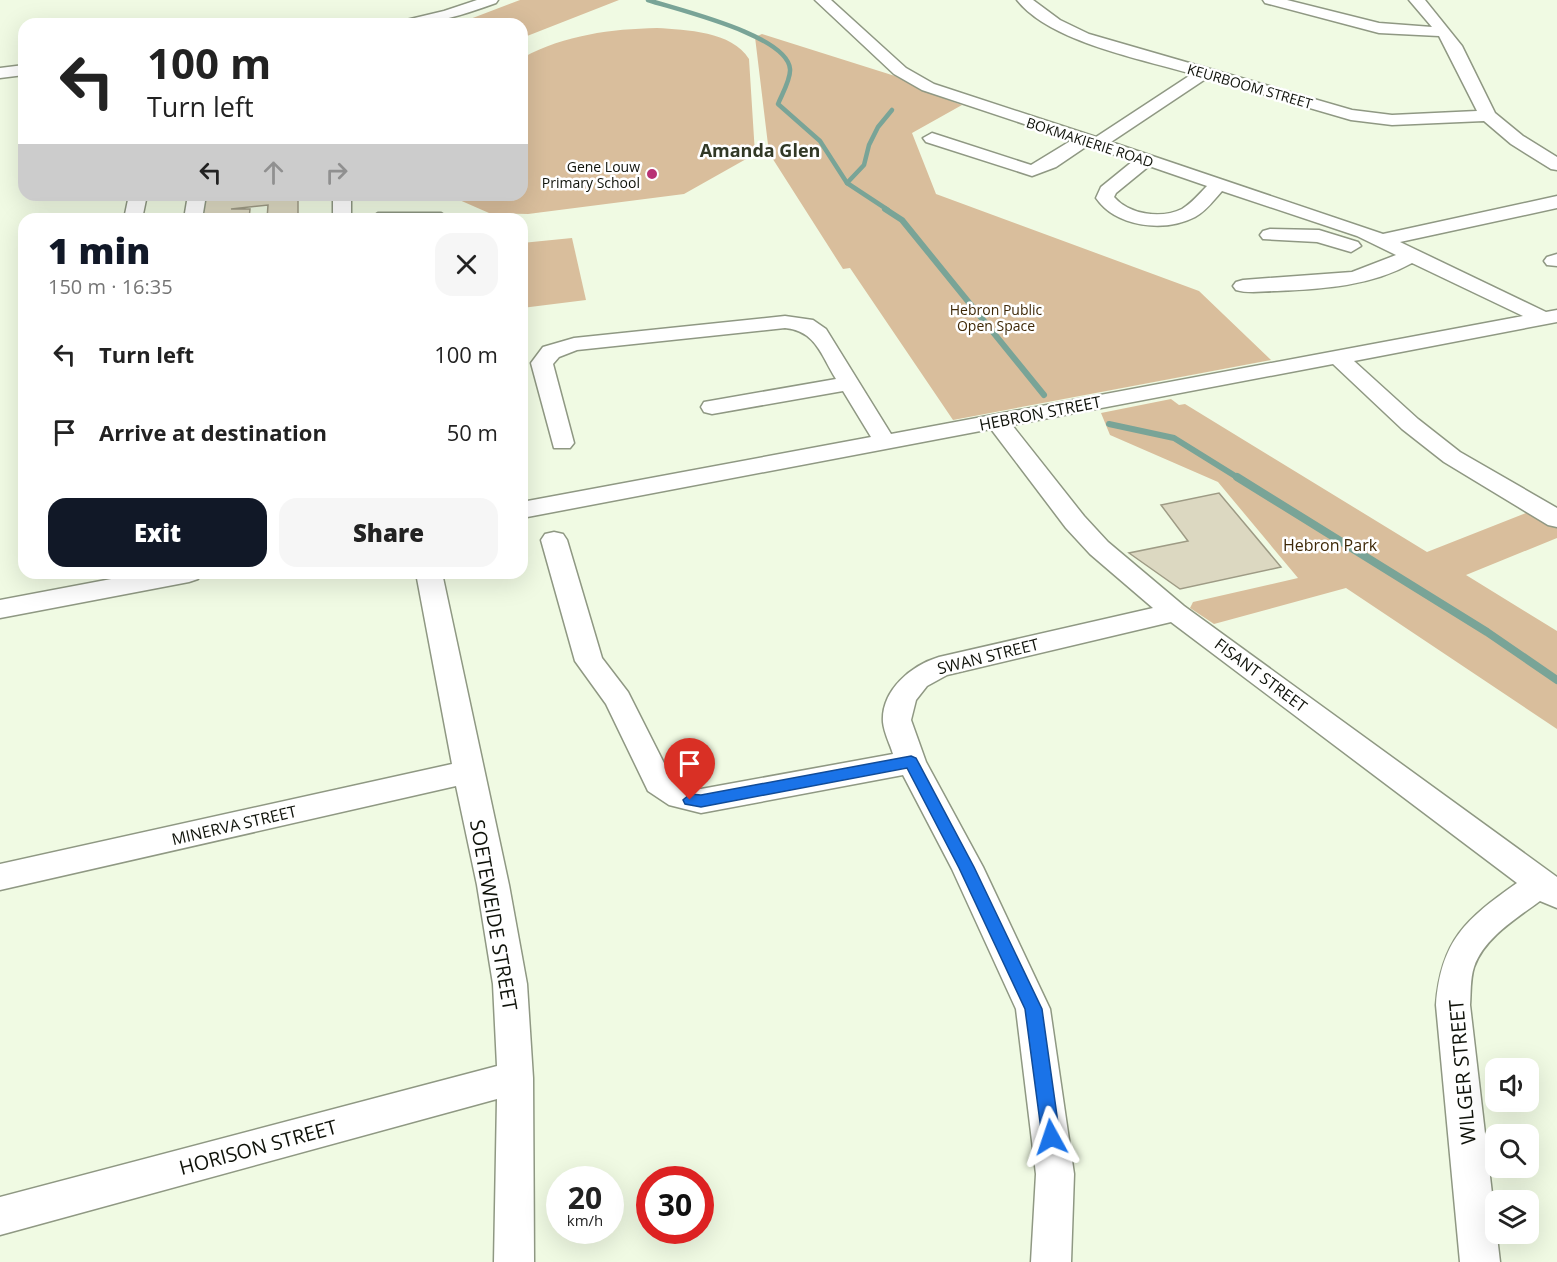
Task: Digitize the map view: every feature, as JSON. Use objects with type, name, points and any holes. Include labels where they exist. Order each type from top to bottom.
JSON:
[{"type":"street","points":[[434,18],[490,0]]},
{"type":"street","name":"BOKMAKIERIE ROAD","points":[[822,0],[900,71],[917,81],[952,96],[1382,240],[1404,260],[1550,317]]},
{"type":"street","name":"KEURBOOM STREET","points":[[1024,0],[1055,23],[1084,37],[1361,117],[1392,120],[1488,116]]},
{"type":"street","points":[[1270,0],[1379,28],[1443,32]]},
{"type":"street","points":[[1416,0],[1456,50],[1488,116],[1517,140],[1557,165]]},
{"type":"street","points":[[0,73],[18,71]]},
{"type":"street","points":[[932,138],[1026,171],[1036,170],[1091,142],[1204,73]]},
{"type":"street","points":[[1146,160],[1107,191],[1105,198],[1116,209],[1146,218],[1179,217],[1190,212],[1219,184]]},
{"type":"street","points":[[1382,240],[1557,202]]},
{"type":"street","points":[[1270,235],[1331,239],[1404,260]]},
{"type":"street","points":[[1243,286],[1327,281],[1377,273],[1404,260]]},
{"type":"street","name":"HEBRON STREET","points":[[528,509],[1550,317]]},
{"type":"street","points":[[561,444],[542,363],[551,352],[574,344],[797,322],[813,327],[819,333],[885,442]]},
{"type":"street","points":[[1338,357],[1443,450],[1554,514]]},
{"type":"street","points":[[712,407],[849,383]]},
{"type":"street","name":"FISANT STREET","points":[[997,421],[1091,539],[1175,612],[1549,889]]},
{"type":"street","points":[[554,540],[589,661],[618,699],[659,783],[671,793],[701,801],[911,762]]},
{"type":"street","points":[[0,609],[57,586],[128,579]]},
{"type":"street","name":"SOETEWEIDE STREET","points":[[430,579],[493,885],[510,984],[515,1078],[514,1262]]},
{"type":"street","name":"SWAN STREET","points":[[1051,1262],[1055,1174],[1047,1100],[1033,1009],[966,867],[911,762],[900,732],[899,708],[909,687],[927,672],[951,663],[1175,612]]},
{"type":"street","name":"MINERVA STREET","points":[[0,877],[468,772]]},
{"type":"street","name":"WILGER STREET","points":[[1480,1262],[1453,1005],[1457,969],[1466,949],[1480,929],[1549,889]]},
{"type":"street","name":"HORISON STREET","points":[[0,1216],[515,1078]]},
{"type":"green space","points":[[520,0],[619,0],[528,36],[528,18],[473,18]]},
{"type":"green space","points":[[657,28],[694,31],[720,37],[741,50],[749,59],[755,154],[684,194],[528,214],[489,213],[462,201],[528,201],[528,55],[572,38],[623,30]]},
{"type":"green space","name":"Hebron Public Open Space","points":[[762,34],[895,76],[924,91],[962,105],[912,133],[936,194],[1199,291],[1271,360],[953,420],[850,268],[843,269],[769,153],[755,37]]},
{"type":"green space","points":[[572,238],[586,300],[528,307],[528,242]]},
{"type":"green space","name":"Hebron Park","points":[[1171,399],[1179,405],[1185,404],[1427,552],[1531,511],[1557,526],[1557,538],[1466,575],[1557,631],[1557,729],[1346,588],[1214,624],[1190,608],[1193,602],[1298,578],[1218,482],[1110,435],[1101,413]]},
{"type":"building","points":[[201,201],[298,201],[298,213],[267,213],[268,205],[231,209],[250,209],[250,213],[200,213]]},
{"type":"building","points":[[1219,493],[1281,567],[1180,589],[1129,553],[1188,541],[1161,505]]},
{"type":"waterway","points":[[648,0],[705,17],[771,45],[784,57],[790,69],[788,82],[778,104],[820,141],[847,183]]},
{"type":"waterway","points":[[847,183],[864,165],[869,145],[878,127],[892,110]]},
{"type":"waterway","points":[[847,183],[888,210]]},
{"type":"waterway","points":[[885,209],[902,220],[1044,395]]},
{"type":"waterway","points":[[1109,424],[1174,438],[1240,479]]},
{"type":"waterway","points":[[1237,477],[1487,632],[1557,680]]},
{"type":"place","name":"Gene Louw Primary School","points":[[652,174]]},
{"type":"district","name":"Amanda Glen","points":[[760,150]]},
{"type":"route","points":[[690,800],[701,801],[911,762],[966,867],[1033,1009],[1051,1137]]}]
